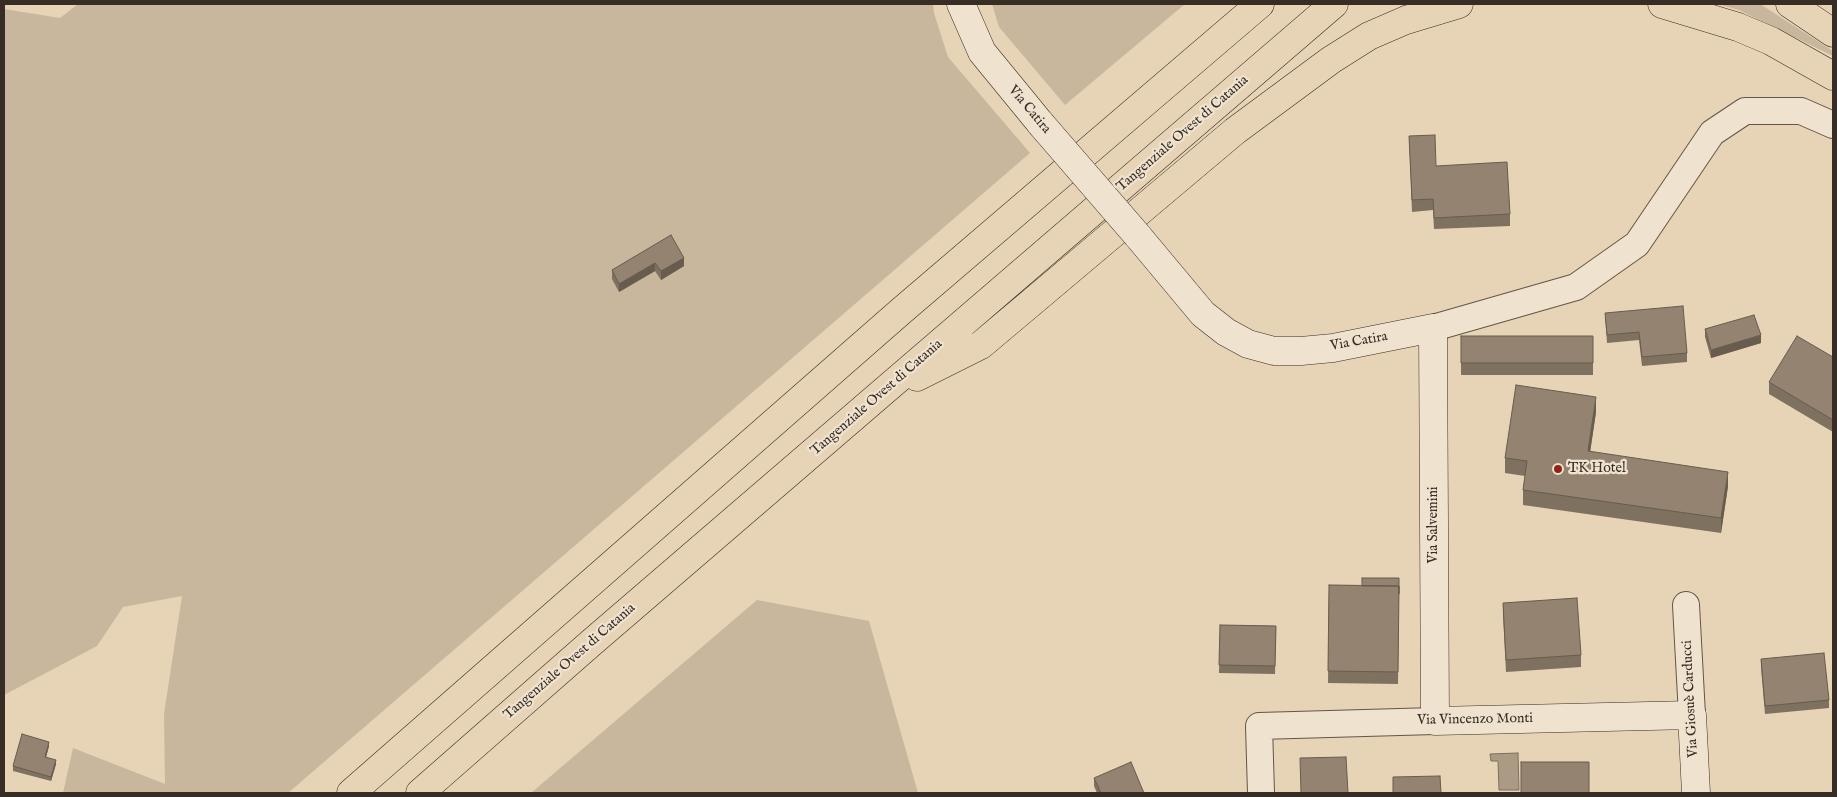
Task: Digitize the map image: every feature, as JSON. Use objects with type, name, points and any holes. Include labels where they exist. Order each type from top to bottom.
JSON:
[{"type":"highway","points":[[1155,94],[1234,4]]},
{"type":"highway","points":[[352,793],[900,312],[1260,4]]},
{"type":"highway","name":"Tangenziale Ovest di Catania","points":[[420,793],[598,636],[1334,4]]},
{"type":"highway","points":[[876,399],[981,344],[1235,131],[1331,60],[1369,36],[1406,20],[1459,4]]},
{"type":"highway","points":[[1662,4],[1738,27],[1771,41],[1833,76]]},
{"type":"highway","points":[[1790,4],[1833,33]]},
{"type":"highway","points":[[1798,4],[1833,25]]},
{"type":"street","name":"Via Catira","points":[[961,4],[982,52],[1202,314],[1226,332],[1248,344],[1274,350],[1301,352],[1333,348],[1433,328],[1576,287],[1637,244],[1712,133],[1745,111],[1801,110],[1833,124]]},
{"type":"street","name":"Via Salvemini","points":[[1433,328],[1435,721]]},
{"type":"street","name":"Via Giosuè Carducci","points":[[1686,605],[1696,793]]},
{"type":"street","name":"Via Vincenzo Monti","points":[[1261,793],[1259,726],[1692,715]]},
{"type":"shaded area","points":[[78,4],[933,4],[948,57],[1030,153],[288,793],[63,793],[73,748],[165,784],[164,714],[182,596],[123,607],[97,646],[4,695],[4,9],[60,18]]},
{"type":"shaded area","points":[[992,4],[1185,4],[1065,105],[999,27]]},
{"type":"shaded area","points":[[1718,4],[1760,4],[1833,51],[1833,56],[1739,10]]},
{"type":"shaded area","points":[[757,600],[869,621],[918,793],[531,793]]},
{"type":"shaded area","points":[[1518,753],[1519,790],[1499,790],[1498,761],[1491,761],[1490,754]]},
{"type":"building","points":[[1435,135],[1436,166],[1507,162],[1510,214],[1434,218],[1433,199],[1412,200],[1409,136]]},
{"type":"building","points":[[671,235],[684,258],[661,271],[655,263],[619,284],[612,270]]},
{"type":"building","points":[[1683,306],[1687,353],[1642,357],[1639,332],[1607,335],[1605,313]]},
{"type":"building","points":[[1754,315],[1761,335],[1711,350],[1705,329]]},
{"type":"building","points":[[1461,336],[1593,336],[1593,363],[1461,363]]},
{"type":"building","points":[[1797,336],[1833,357],[1833,420],[1769,382]]},
{"type":"building","name":"TK Hotel","points":[[1516,385],[1596,397],[1588,451],[1728,472],[1721,518],[1523,490],[1527,461],[1505,458]]},
{"type":"building","points":[[1362,578],[1399,578],[1399,586],[1362,586]]},
{"type":"building","points":[[1329,585],[1399,586],[1398,672],[1328,671]]},
{"type":"building","points":[[1577,598],[1581,655],[1506,660],[1503,603]]},
{"type":"building","points":[[1220,625],[1276,626],[1275,666],[1219,665]]},
{"type":"building","points":[[1824,653],[1829,700],[1765,706],[1761,659]]},
{"type":"building","points":[[22,734],[49,742],[45,757],[56,760],[51,777],[13,766]]},
{"type":"building","points":[[1346,757],[1348,793],[1301,793],[1300,758]]},
{"type":"building","points":[[1131,762],[1144,793],[1101,793],[1094,778]]},
{"type":"building","points":[[1521,762],[1589,762],[1589,793],[1521,793]]},
{"type":"building","points":[[1440,776],[1441,793],[1393,793],[1393,777]]},
{"type":"place","name":"TK Hotel","points":[[1558,469]]}]
